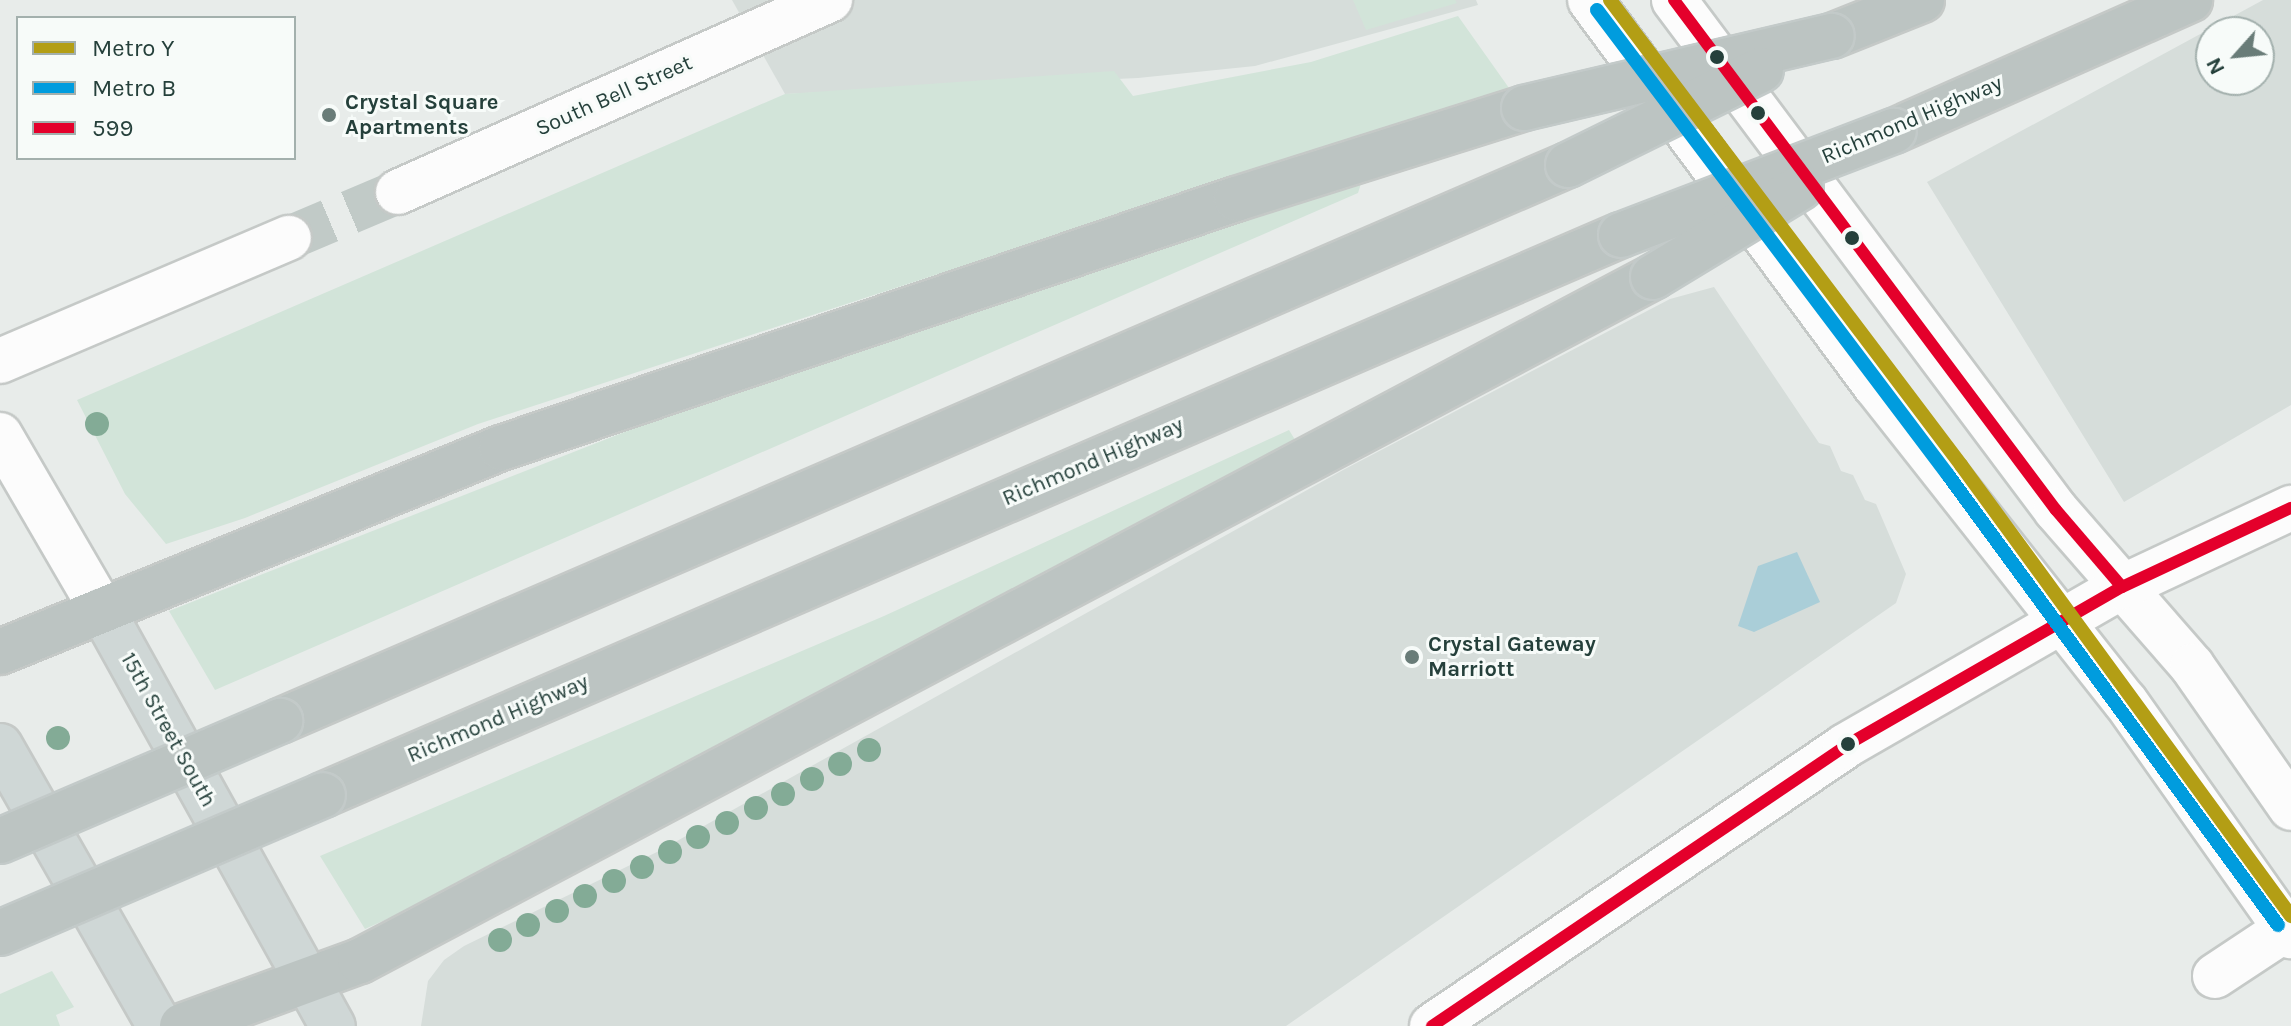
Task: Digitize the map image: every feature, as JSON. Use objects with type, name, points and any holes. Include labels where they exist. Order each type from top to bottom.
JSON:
[{"type":"highway","points":[[0,841],[1568,165],[1832,36],[1922,0]]},
{"type":"highway","name":"Richmond Highway","points":[[0,933],[1621,235],[1894,131],[2190,0]]},
{"type":"highway","points":[[0,652],[501,448],[1162,224],[1524,108],[1832,36]]},
{"type":"highway","points":[[182,1026],[360,961],[1653,277],[1894,131]]},
{"type":"main road","name":"15th Street South","points":[[102,610],[333,1026]]},
{"type":"main road","points":[[0,746],[160,1026]]},
{"type":"street","name":"South Bell Street","points":[[398,192],[830,0]]},
{"type":"street","points":[[1590,0],[1793,278],[2125,701],[2289,932],[2215,976]]},
{"type":"street","points":[[1674,0],[2056,510],[2192,666],[2291,808]]},
{"type":"street","points":[[0,361],[289,238]]},
{"type":"street","name":"15th Street South","points":[[0,435],[102,610]]},
{"type":"street","points":[[1432,1026],[1810,768],[2060,620],[2122,587],[2291,508]]},
{"type":"shaded area","points":[[732,0],[1476,0],[1478,5],[1255,66],[1138,78],[785,94]]},
{"type":"shaded area","points":[[2263,0],[2291,0],[2291,405],[2124,502],[1927,182],[2195,37],[2195,96],[2275,96],[2275,16],[2233,16]]},
{"type":"shaded area","name":"Crystal Gateway Marriott","points":[[1714,287],[1819,443],[1830,446],[1841,471],[1853,475],[1865,500],[1876,504],[1906,574],[1896,603],[1286,1026],[421,1026],[428,981],[444,960],[464,946],[659,851],[1343,470],[1670,299]]},
{"type":"green space","points":[[1353,0],[1455,0],[1457,3],[1366,30]]},
{"type":"green space","points":[[1458,16],[1509,88],[478,424],[245,518],[166,544],[125,494],[77,400],[785,94],[1114,71],[1133,96],[1311,62]]},
{"type":"green space","points":[[1362,180],[1358,193],[215,690],[169,611],[795,365]]},
{"type":"green space","points":[[1289,430],[1297,443],[434,898],[365,929],[320,856],[884,616]]},
{"type":"green space","points":[[52,971],[74,1007],[56,1015],[60,1026],[0,1026],[0,994]]},
{"type":"water","points":[[1797,552],[1820,602],[1754,632],[1738,626],[1758,566]]},
{"type":"tunnel","points":[[289,238],[398,192]]},
{"type":"metro line","name":"Y","points":[[1610,0],[1961,465],[2291,916]]},
{"type":"metro line","name":"B","points":[[1597,10],[1948,475],[2278,925]]},
{"type":"transit line","name":"599","points":[[1674,0],[2056,510],[2122,587]]},
{"type":"transit line","name":"599","points":[[1432,1026],[1845,746],[2122,587],[2291,508]]},
{"type":"place","name":"Crystal Square Apartments","points":[[329,115]]},
{"type":"place","name":"Crystal Gateway Marriott","points":[[1412,657]]}]
